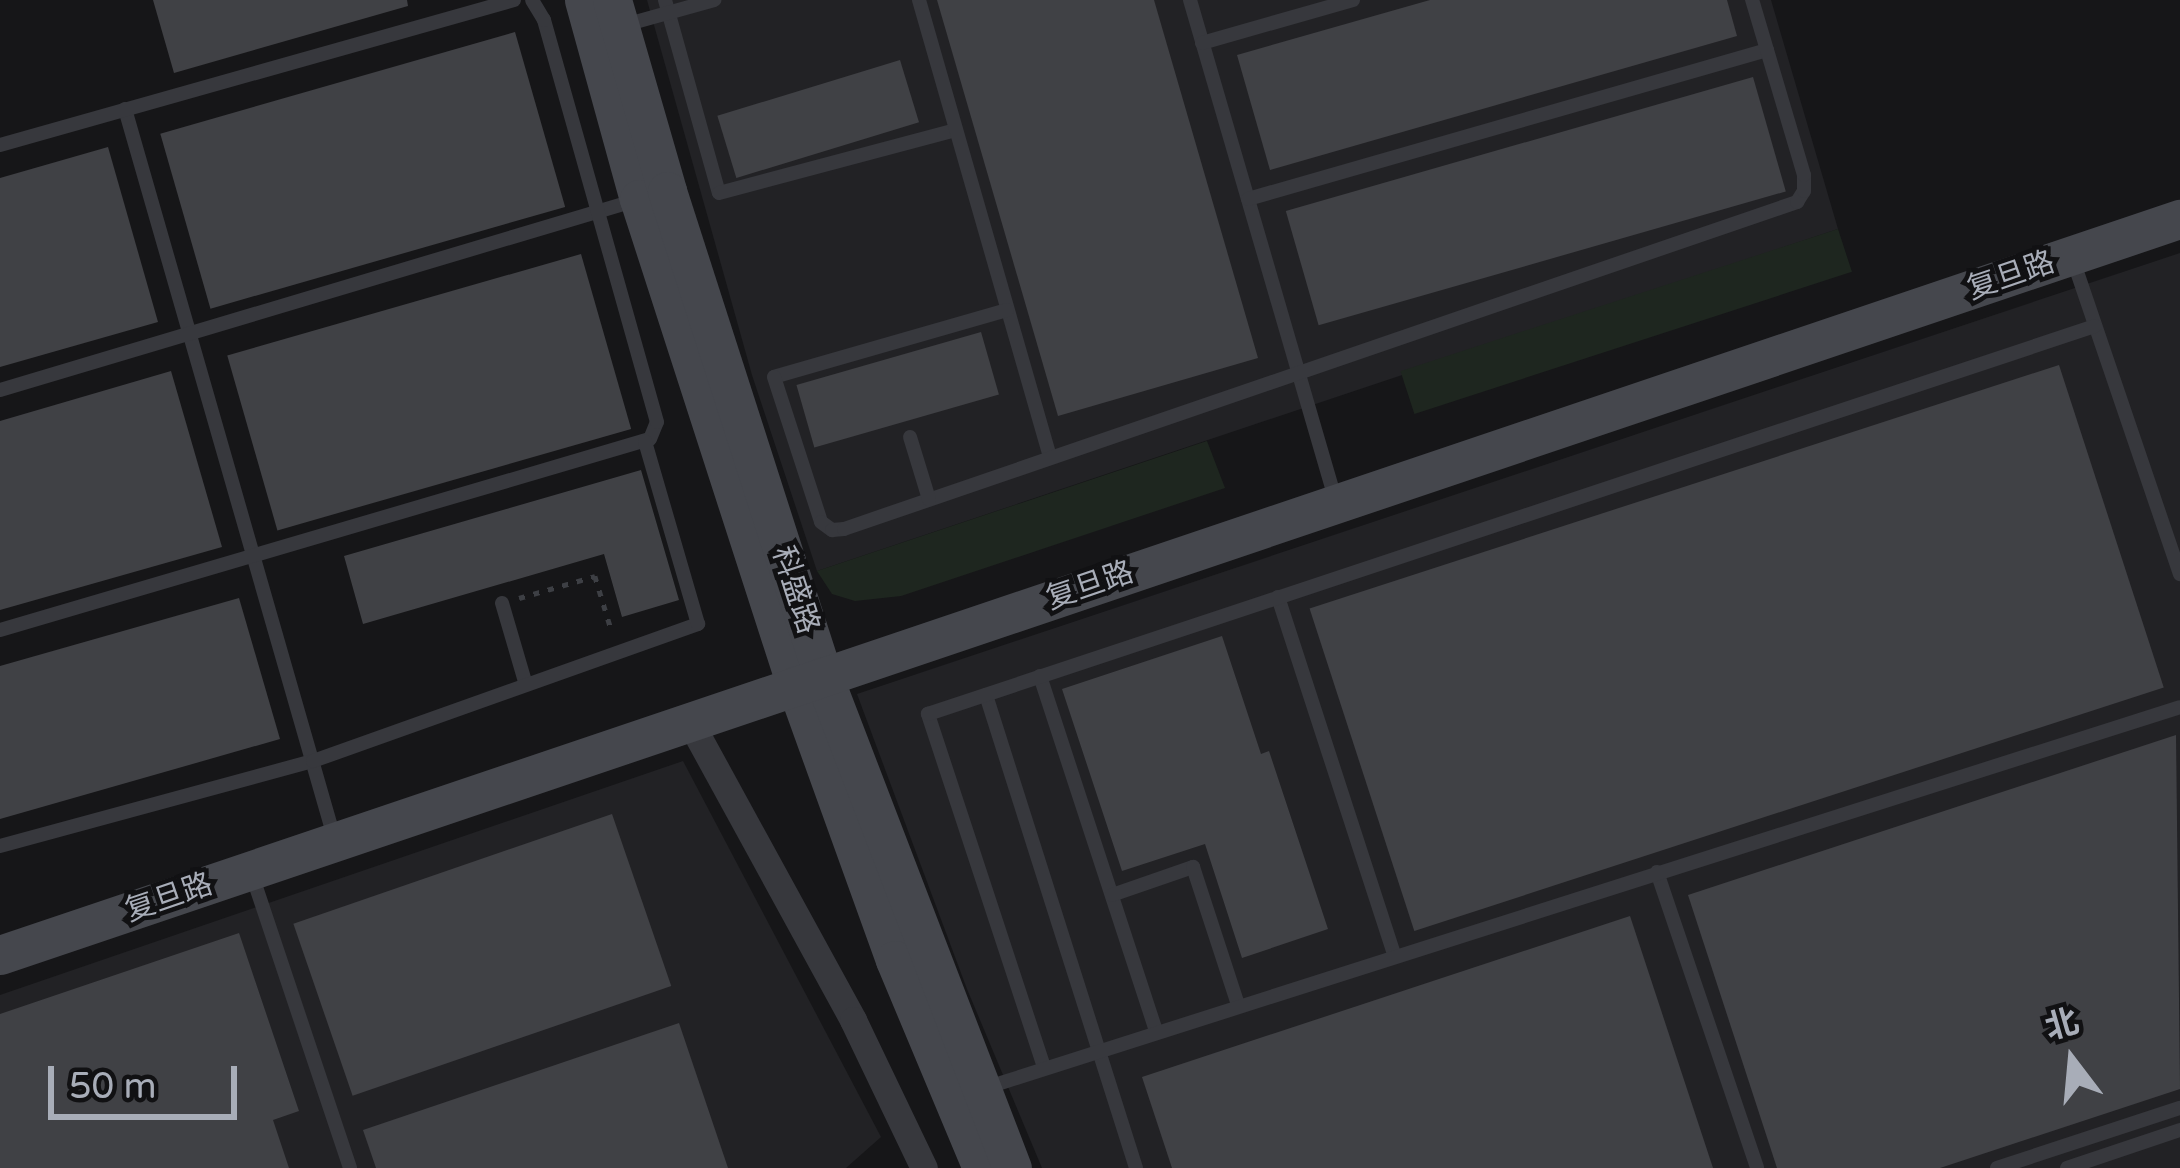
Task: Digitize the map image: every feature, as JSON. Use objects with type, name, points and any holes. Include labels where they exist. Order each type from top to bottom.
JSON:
[{"type":"street","name":"科盛路","points":[[602,15],[653,195],[810,680],[966,1096],[982,1168]]},
{"type":"street","name":"复旦路","points":[[0,956],[2180,219]]},
{"type":"street","points":[[690,722],[853,1020],[924,1168]]},
{"type":"street","name":"科盛路","points":[[966,1096],[1012,1168]]},
{"type":"lane","points":[[0,145],[514,0]]},
{"type":"lane","points":[[0,630],[645,442],[657,430],[544,20],[532,0]]},
{"type":"lane","points":[[602,15],[714,0]]},
{"type":"lane","points":[[919,0],[1049,458]]},
{"type":"lane","points":[[1190,0],[1336,503]]},
{"type":"lane","points":[[1202,43],[1353,0]]},
{"type":"lane","points":[[1007,310],[774,377],[814,508],[832,530],[1797,202],[1804,190],[1804,175],[1752,0]]},
{"type":"lane","points":[[666,6],[718,193],[729,195],[956,130]]},
{"type":"lane","points":[[1248,199],[1767,50]]},
{"type":"lane","points":[[125,110],[335,842]]},
{"type":"lane","points":[[0,390],[653,195]]},
{"type":"lane","points":[[2071,256],[2180,574]]},
{"type":"lane","points":[[1043,1067],[928,714],[2095,326]]},
{"type":"lane","points":[[910,436],[929,499]]},
{"type":"lane","points":[[0,847],[313,761],[698,624],[645,442]]},
{"type":"lane","points":[[1278,597],[1394,955]]},
{"type":"lane","points":[[502,603],[526,685]]},
{"type":"lane","points":[[1040,676],[1156,1030]]},
{"type":"lane","points":[[986,694],[1136,1168]]},
{"type":"lane","points":[[966,1096],[1156,1030],[2180,707]]},
{"type":"lane","points":[[1112,895],[1193,868],[1238,1005]]},
{"type":"lane","points":[[250,870],[350,1168]]},
{"type":"lane","points":[[1657,872],[1757,1168]]},
{"type":"lane","points":[[1996,1168],[2180,1108]]},
{"type":"lane","points":[[2067,1168],[2180,1130]]},
{"type":"path","points":[[502,603],[595,576],[617,653]]},
{"type":"shaded area","points":[[647,0],[1771,0],[1838,229],[817,571],[752,375]]},
{"type":"shaded area","points":[[1838,229],[1852,272],[1414,414],[1401,371]]},
{"type":"shaded area","points":[[2180,253],[2180,1168],[1042,1168],[967,989],[857,694]]},
{"type":"shaded area","points":[[1207,441],[1225,488],[901,596],[855,601],[832,594],[817,571]]},
{"type":"shaded area","points":[[683,761],[881,1137],[846,1168],[0,1168],[0,995]]},
{"type":"building","points":[[153,0],[407,0],[408,6],[174,73]]},
{"type":"building","points":[[937,0],[1154,0],[1258,358],[1058,416]]},
{"type":"building","points":[[1430,0],[1727,0],[1737,36],[1270,170],[1237,55]]},
{"type":"building","points":[[515,32],[565,207],[210,309],[160,134]]},
{"type":"building","points":[[900,60],[919,122],[736,178],[717,116]]},
{"type":"building","points":[[1753,77],[1786,191],[1319,325],[1286,211]]},
{"type":"building","points":[[108,147],[158,322],[0,367],[0,178]]},
{"type":"building","points":[[581,254],[631,429],[277,530],[227,355]]},
{"type":"building","points":[[981,332],[999,394],[814,447],[796,385]]},
{"type":"building","points":[[2059,365],[2164,687],[1414,931],[1310,609]]},
{"type":"building","points":[[171,371],[222,547],[0,610],[0,421]]},
{"type":"building","points":[[641,470],[679,600],[622,617],[604,554],[363,624],[344,556]]},
{"type":"building","points":[[239,598],[280,739],[0,819],[0,666]]},
{"type":"building","points":[[1222,636],[1261,754],[1269,751],[1328,929],[1242,958],[1205,844],[1122,871],[1062,689]]},
{"type":"building","points":[[2176,735],[2180,1089],[1940,1168],[1777,1168],[1688,895]]},
{"type":"building","points":[[612,814],[671,986],[353,1096],[293,924]]},
{"type":"building","points":[[1630,916],[1713,1168],[1172,1168],[1142,1077]]},
{"type":"building","points":[[239,933],[299,1111],[273,1120],[289,1168],[0,1168],[0,1014]]},
{"type":"building","points":[[679,1023],[728,1168],[376,1168],[363,1130]]}]
